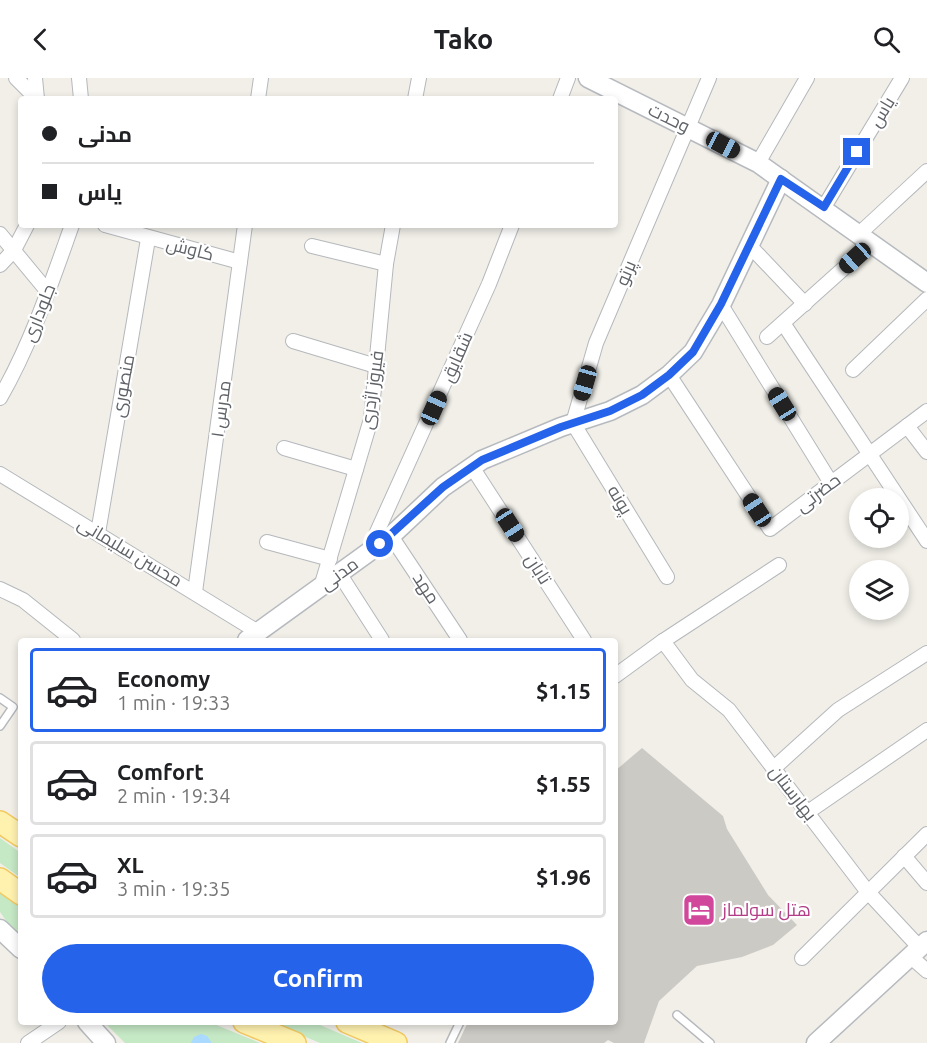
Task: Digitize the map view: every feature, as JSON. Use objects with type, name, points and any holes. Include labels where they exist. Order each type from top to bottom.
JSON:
[{"type":"main road","points":[[0,822],[18,834]]},
{"type":"main road","points":[[0,879],[18,892]]},
{"type":"main road","points":[[251,1025],[295,1043]]},
{"type":"main road","points":[[354,1025],[396,1043]]},
{"type":"street","points":[[16,78],[34,96]]},
{"type":"street","points":[[35,78],[37,96]]},
{"type":"street","points":[[79,78],[81,96]]},
{"type":"street","points":[[258,96],[261,78]]},
{"type":"street","points":[[416,96],[419,78]]},
{"type":"street","points":[[561,96],[568,78]]},
{"type":"street","name":"وحدت","points":[[588,78],[758,163],[824,207],[927,283]]},
{"type":"street","name":"پرتو","points":[[573,423],[596,343],[709,78]]},
{"type":"street","points":[[758,163],[807,78]]},
{"type":"street","name":"یاس","points":[[824,207],[902,78]]},
{"type":"street","points":[[767,337],[805,304],[927,171]]},
{"type":"street","name":"مدنی","points":[[253,636],[321,586],[334,566],[368,552],[391,536],[443,487],[482,460],[573,423],[610,411],[642,395],[669,375],[693,352],[721,304],[781,179]]},
{"type":"street","points":[[0,264],[14,250],[25,228]]},
{"type":"street","name":"جلوداری","points":[[0,398],[14,374],[48,292],[71,228]]},
{"type":"street","name":"کاوش","points":[[114,228],[148,239],[240,262]]},
{"type":"street","name":"مدرس ۱","points":[[195,592],[245,228]]},
{"type":"street","name":"فیروز اژدری","points":[[334,566],[370,419],[386,264],[392,228]]},
{"type":"street","name":"شقایق","points":[[368,552],[489,284],[511,228]]},
{"type":"street","points":[[0,234],[48,292]]},
{"type":"street","name":"منصوری","points":[[98,533],[148,239]]},
{"type":"street","points":[[749,245],[805,304]]},
{"type":"street","points":[[312,246],[386,264]]},
{"type":"street","points":[[853,370],[927,299]]},
{"type":"street","points":[[721,304],[831,483]]},
{"type":"street","points":[[783,323],[927,541]]},
{"type":"street","points":[[292,341],[376,366]]},
{"type":"street","name":"حضرتی","points":[[669,375],[770,529],[927,411]]},
{"type":"street","name":"پونه","points":[[573,423],[667,577]]},
{"type":"street","points":[[907,426],[927,452]]},
{"type":"street","points":[[284,448],[356,469]]},
{"type":"street","name":"تابان","points":[[472,467],[583,638]]},
{"type":"street","name":"محسن سلیمانی","points":[[0,474],[195,592],[253,636]]},
{"type":"street","name":"مهد","points":[[391,536],[459,638]]},
{"type":"street","points":[[267,542],[334,566],[381,638]]},
{"type":"street","points":[[618,674],[663,641],[779,565]]},
{"type":"street","points":[[0,589],[23,600],[70,638]]},
{"type":"street","name":"بهارستان","points":[[663,641],[692,680],[729,710],[867,891],[919,949],[927,971]]},
{"type":"street","points":[[774,768],[838,710],[927,653]]},
{"type":"street","points":[[808,812],[927,730]]},
{"type":"street","points":[[802,958],[927,834]]},
{"type":"street","points":[[904,856],[927,883]]},
{"type":"street","points":[[0,929],[18,946]]},
{"type":"street","points":[[816,1043],[919,949]]},
{"type":"street","points":[[28,1043],[55,1025]]},
{"type":"street","points":[[90,1025],[106,1043]]},
{"type":"lane","points":[[0,698],[13,707],[0,726]]},
{"type":"lane","points":[[676,1015],[710,1043]]},
{"type":"lane","points":[[450,1043],[459,1025]]},
{"type":"green space","points":[[0,838],[18,851],[18,876],[0,863]]},
{"type":"green space","points":[[0,893],[18,905],[18,938],[0,912]]},
{"type":"green space","points":[[107,1025],[216,1025],[260,1043],[125,1043]]},
{"type":"green space","points":[[277,1025],[320,1025],[362,1043],[320,1043]]},
{"type":"water","points":[[201,1034],[207,1036],[212,1043],[191,1043],[194,1037]]},
{"type":"building","name":"هتل سولماز","points":[[642,748],[723,816],[727,829],[768,895],[797,925],[773,945],[742,957],[697,966],[659,1001],[644,1043],[614,1043],[608,1040],[604,1043],[458,1043],[467,1025],[618,1025],[618,768]]},
{"type":"place","name":"هتل سولماز","points":[[699,910]]},
{"type":"route","points":[[380,544],[443,487],[482,460],[561,427],[610,411],[642,395],[669,375],[693,352],[721,304],[781,179],[824,207],[857,152]]}]
